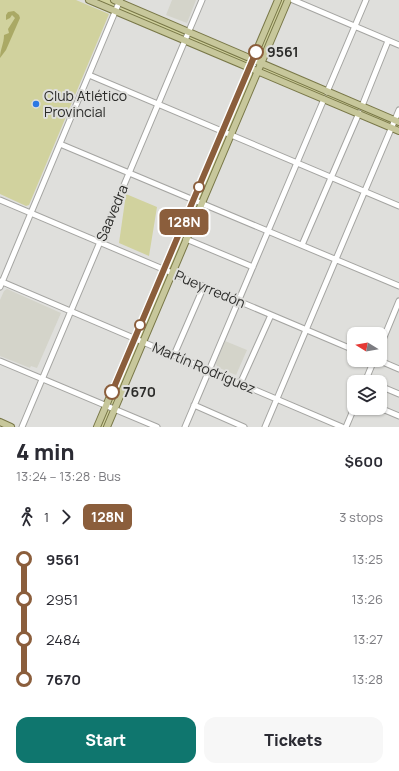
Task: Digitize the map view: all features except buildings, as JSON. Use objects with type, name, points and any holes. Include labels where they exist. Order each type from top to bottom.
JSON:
[{"type":"main road","points":[[89,0],[399,130]]},
{"type":"main road","points":[[98,427],[278,0]]},
{"type":"main road","points":[[107,427],[288,0]]},
{"type":"main road","points":[[118,1],[188,33],[397,121]]},
{"type":"main road","points":[[0,422],[11,427]]},
{"type":"street","name":"Saavedra","points":[[22,427],[202,0]]},
{"type":"street","points":[[293,0],[399,45]]},
{"type":"street","points":[[327,92],[366,0]]},
{"type":"street","points":[[1,283],[89,75],[118,1]]},
{"type":"street","points":[[362,106],[388,40]]},
{"type":"street","points":[[89,75],[399,206]]},
{"type":"street","points":[[185,427],[324,99]]},
{"type":"street","points":[[265,427],[364,191],[392,127],[397,121],[399,110]]},
{"type":"street","points":[[302,245],[358,113]]},
{"type":"street","points":[[60,144],[399,286]]},
{"type":"street","name":"Pueyrredón","points":[[0,200],[347,347]]},
{"type":"street","points":[[186,239],[253,267]]},
{"type":"street","name":"Martín Rodríguez","points":[[1,283],[71,311],[342,427]]},
{"type":"street","points":[[174,356],[204,286]]},
{"type":"street","points":[[387,329],[399,301]]},
{"type":"street","points":[[240,384],[271,315]]},
{"type":"street","points":[[0,361],[156,427]]},
{"type":"street","points":[[387,364],[399,369]]},
{"type":"street","points":[[387,389],[399,394]]},
{"type":"street","points":[[194,405],[244,427]]},
{"type":"street","points":[[387,411],[399,416]]},
{"type":"street","points":[[346,427],[351,415]]},
{"type":"shaded area","points":[[172,0],[196,0],[187,23],[166,15]]},
{"type":"shaded area","points":[[14,11],[20,18],[6,50],[0,58],[4,35],[9,33],[8,29],[15,18],[12,15],[6,20],[6,15],[8,12]]},
{"type":"shaded area","points":[[7,289],[61,313],[37,368],[31,366],[30,368],[0,356],[0,300],[4,291]]},
{"type":"shaded area","points":[[225,341],[247,350],[236,375],[217,367],[216,363]]},
{"type":"green space","name":"Club Atlético Provincial","points":[[0,0],[76,0],[109,14],[29,205],[26,206],[0,194]]},
{"type":"green space","points":[[89,0],[114,0],[252,60],[250,67],[258,71],[107,427],[97,427],[249,68]]},
{"type":"green space","points":[[278,0],[288,0],[261,64],[252,60]]},
{"type":"green space","points":[[261,64],[399,122],[399,131],[258,71]]},
{"type":"green space","points":[[126,194],[157,207],[149,256],[119,243]]},
{"type":"bus line","name":"128N","points":[[112,392],[256,52]]},
{"type":"place","name":"9561","points":[[256,52]]},
{"type":"place","name":"Club Atlético Provincial","points":[[36,104]]},
{"type":"place","name":"7670","points":[[112,392]]}]
